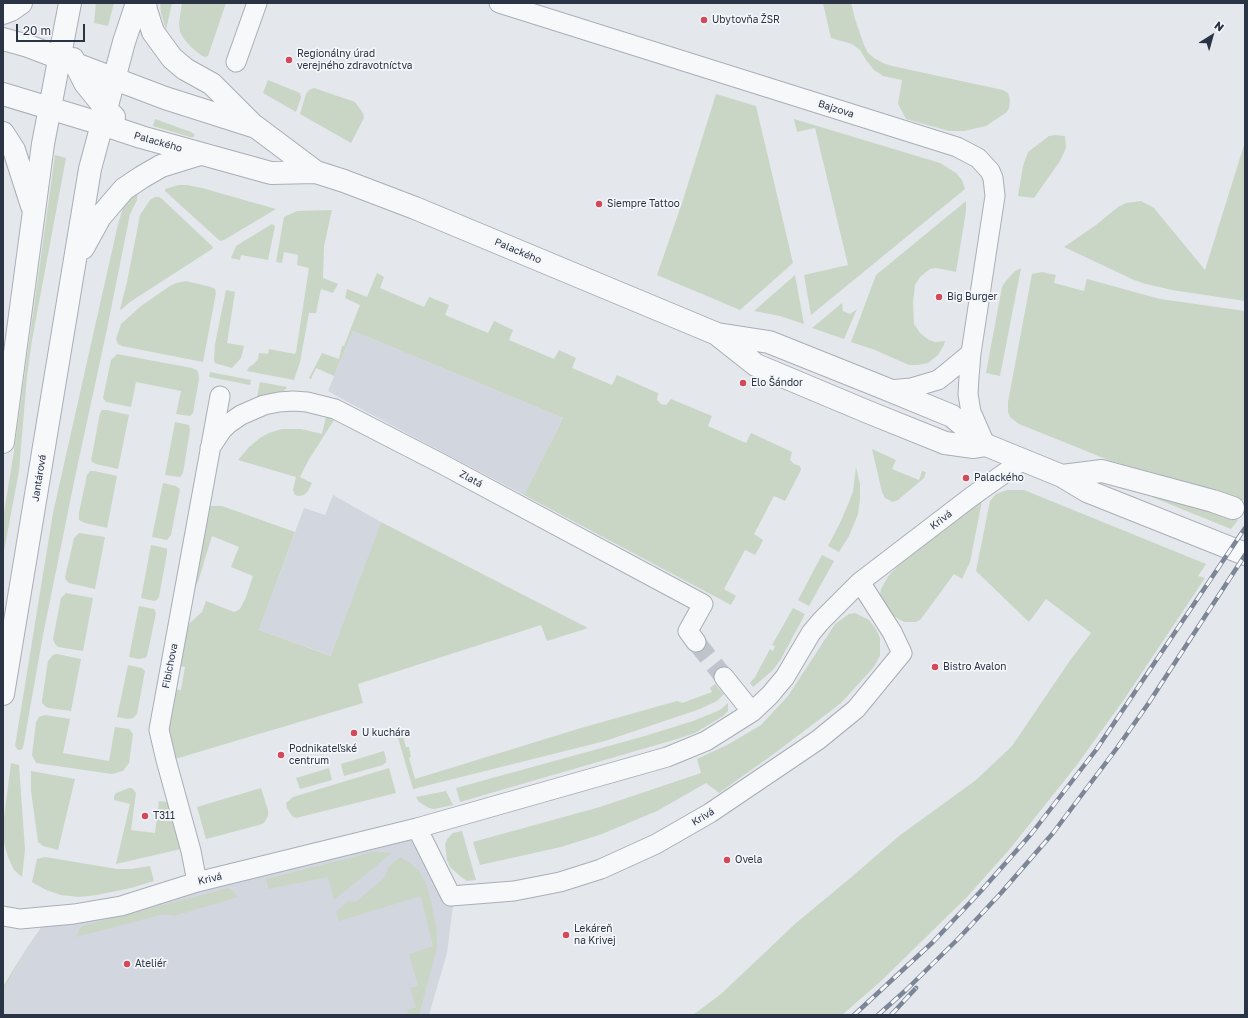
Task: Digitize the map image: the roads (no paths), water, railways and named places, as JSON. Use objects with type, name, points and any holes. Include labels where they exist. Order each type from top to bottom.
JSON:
[{"type":"street","points":[[3,13],[11,10],[21,3]]},
{"type":"street","points":[[3,442],[43,144],[55,104],[64,63],[66,24],[70,3]]},
{"type":"street","name":"Jantárová","points":[[3,694],[90,169],[94,156],[99,117],[94,86],[124,42],[137,3]]},
{"type":"street","points":[[145,3],[153,32],[172,58],[185,69],[212,84],[256,127]]},
{"type":"street","points":[[236,62],[257,3]]},
{"type":"street","name":"Bajzova","points":[[499,3],[957,147],[978,158],[990,171],[994,178],[995,196],[971,354],[968,394],[971,412],[986,445]]},
{"type":"street","points":[[3,39],[28,46],[64,63],[94,86],[99,117]]},
{"type":"street","points":[[64,63],[94,86]]},
{"type":"street","points":[[9,96],[55,104],[94,86]]},
{"type":"street","name":"Palackého","points":[[94,86],[134,89],[152,93],[256,127],[316,172],[415,208],[717,334],[769,342],[889,390],[952,416],[986,445],[1062,476],[1087,491],[1245,554]]},
{"type":"street","name":"Palackého","points":[[55,104],[99,117],[141,137],[271,173],[316,172]]},
{"type":"street","points":[[3,133],[14,150],[34,211]]},
{"type":"street","points":[[75,263],[100,218],[124,189],[161,166],[200,154]]},
{"type":"street","name":"Palackého","points":[[717,334],[756,365],[868,412],[945,443],[974,447],[986,445]]},
{"type":"street","points":[[889,390],[911,388],[938,380],[971,354]]},
{"type":"street","points":[[3,376],[10,398]]},
{"type":"street","name":"Fibichova","points":[[198,882],[159,730],[220,396]]},
{"type":"street","name":"Zlatá","points":[[210,448],[222,430],[232,421],[241,415],[264,405],[293,401],[335,409],[442,464],[703,604],[692,637]]},
{"type":"street","name":"Krivá","points":[[3,916],[20,919],[74,914],[122,906],[198,882],[417,828],[667,757],[706,741],[752,712],[770,695],[785,676],[821,621],[860,582],[971,497],[1023,460]]},
{"type":"street","name":"Palackého","points":[[1062,476],[1102,471],[1206,498],[1233,508]]},
{"type":"street","name":"Krivá","points":[[417,828],[451,896],[514,891],[560,882],[601,869],[656,844],[710,813],[818,740],[856,709],[902,653],[892,632],[860,582]]},
{"type":"street","points":[[3,637],[17,608]]},
{"type":"street","points":[[724,677],[752,712]]},
{"type":"tunnel","points":[[696,642],[724,677]]},
{"type":"railway","points":[[854,1015],[933,942],[981,891],[1032,833],[1096,750],[1245,528]]},
{"type":"railway","points":[[878,1015],[959,938],[1001,893],[1053,833],[1148,704],[1245,555]]},
{"type":"railway","points":[[891,1015],[916,988]]},
{"type":"place","name":"Ubytovňa ŽSR","points":[[704,20]]},
{"type":"place","name":"Regionálny úrad verejného zdravotníctva","points":[[289,60]]},
{"type":"place","name":"Siempre Tattoo","points":[[599,204]]},
{"type":"place","name":"Big Burger","points":[[939,297]]},
{"type":"place","name":"Elo Šándor","points":[[743,383]]},
{"type":"place","name":"Palackého","points":[[966,478]]},
{"type":"place","name":"Bistro Avalon","points":[[935,667]]},
{"type":"place","name":"U kuchára","points":[[354,733]]},
{"type":"place","name":"Podnikateľské centrum","points":[[281,755]]},
{"type":"place","name":"T311","points":[[145,816]]},
{"type":"place","name":"Ovela","points":[[727,860]]},
{"type":"place","name":"Lekáreň na Krivej","points":[[566,935]]},
{"type":"place","name":"Ateliér","points":[[127,964]]}]
